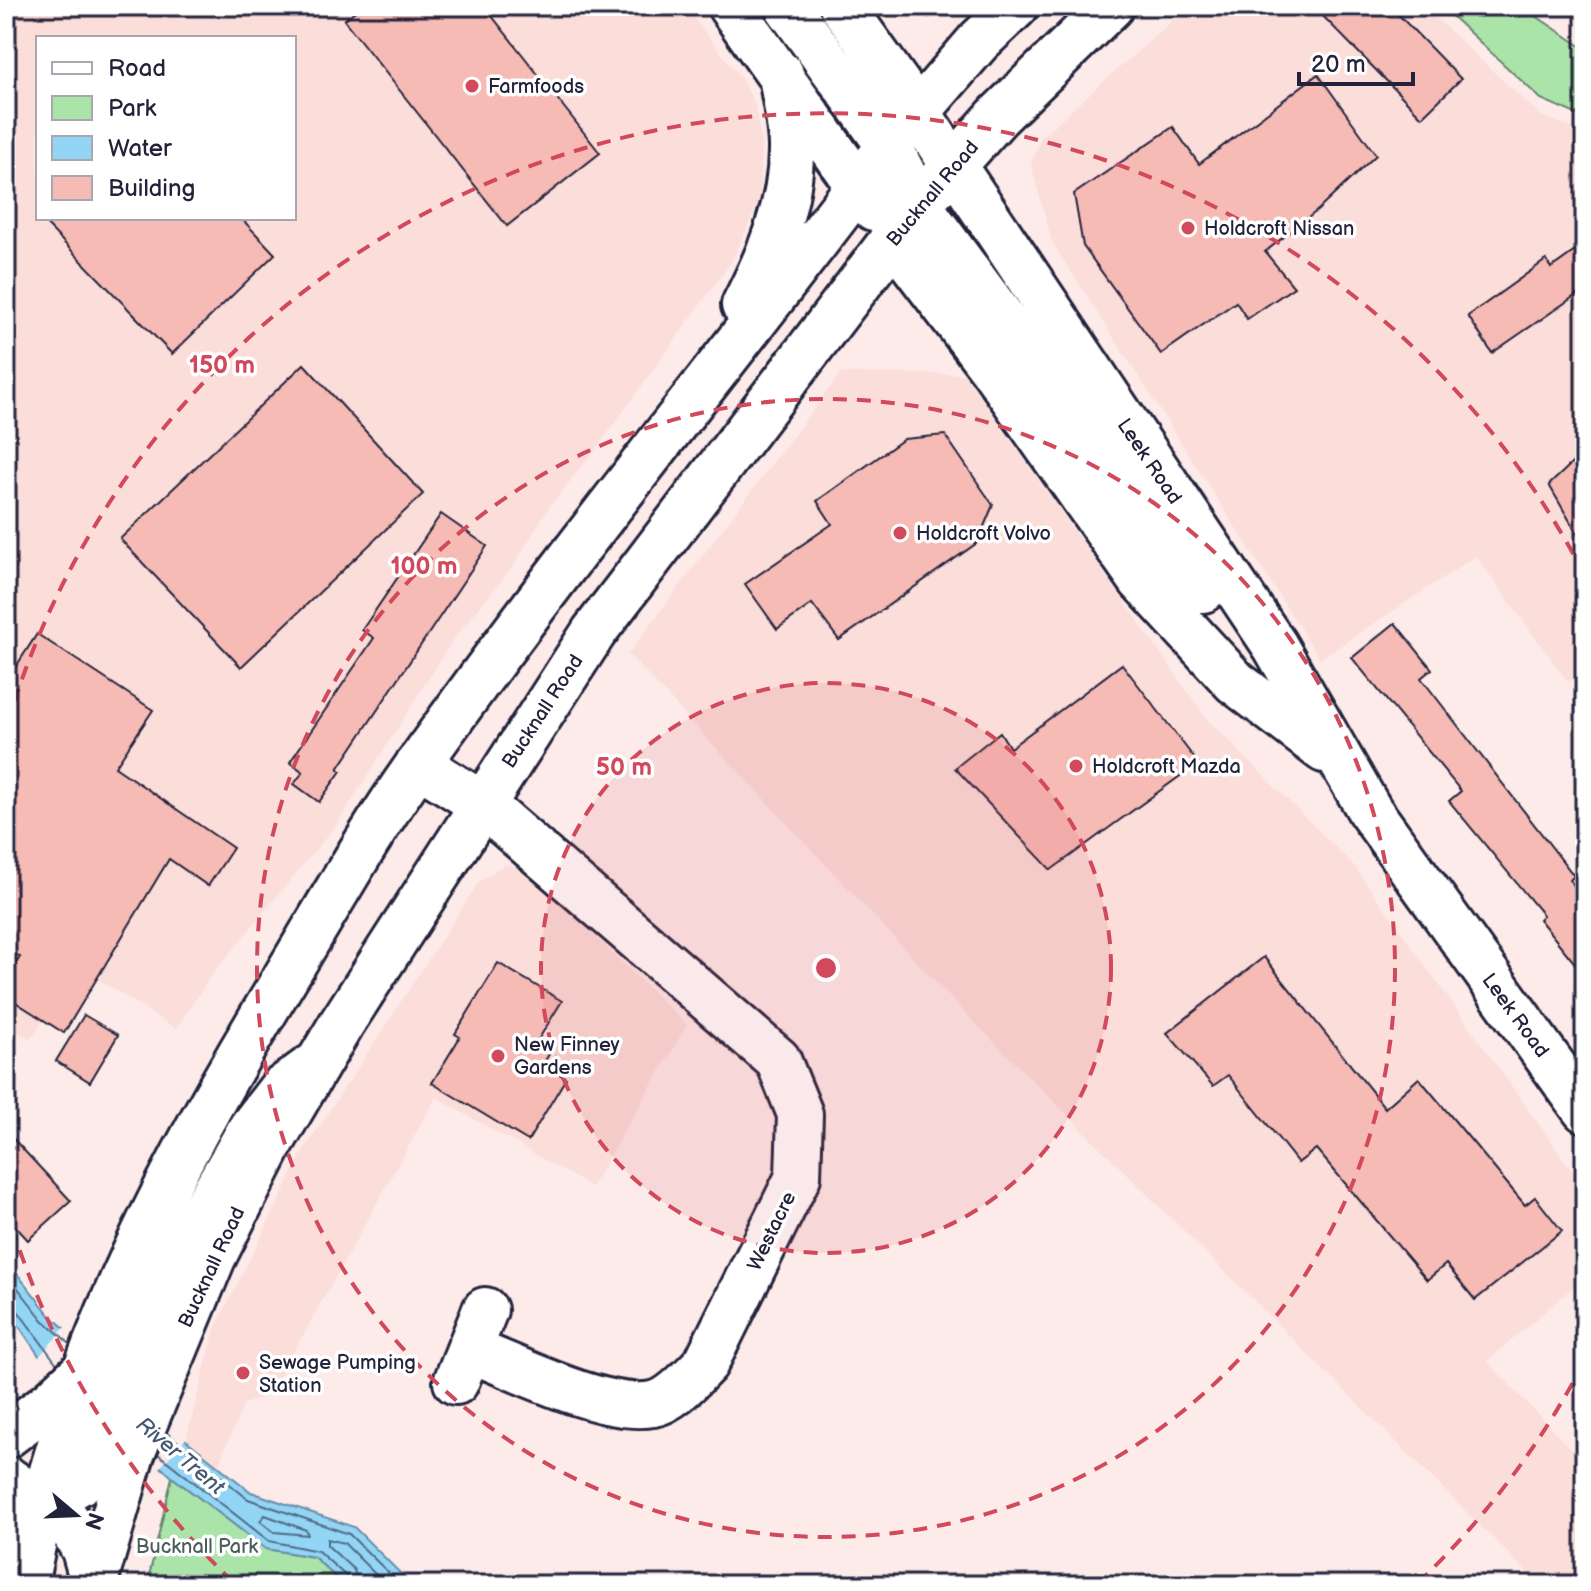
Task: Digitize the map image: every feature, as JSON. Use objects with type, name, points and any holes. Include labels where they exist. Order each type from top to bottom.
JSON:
[{"type":"main road","points":[[730,6],[860,186],[906,221],[1338,761]]},
{"type":"main road","points":[[787,6],[889,146],[906,221]]},
{"type":"main road","name":"Leek Road","points":[[842,6],[917,111],[1275,646],[1338,761],[1585,1110]]},
{"type":"main road","points":[[28,1568],[25,1509],[78,1378],[164,1190],[232,1065],[418,764],[634,474],[889,146],[917,111],[1016,6]]},
{"type":"main road","name":"Bucknall Road","points":[[94,1585],[98,1494],[140,1388],[213,1258],[270,1145],[482,804],[594,632],[906,221],[1007,107],[1111,6]]},
{"type":"main road","points":[[712,372],[776,233],[788,190],[791,146],[781,74]]},
{"type":"main road","name":"Westacre","points":[[418,764],[482,804],[778,1060],[800,1114],[798,1177],[706,1363],[656,1404],[613,1405],[470,1347]]},
{"type":"main road","points":[[6,1436],[78,1378]]},
{"type":"main road","points":[[6,1478],[25,1509],[68,1521],[84,1550],[94,1585]]},
{"type":"main road","points":[[25,1509],[98,1494]]},
{"type":"shaded area","points":[[6,6],[684,6],[740,77],[754,102],[761,141],[760,200],[731,262],[602,441],[546,511],[516,562],[453,640],[337,824],[210,977],[176,1029],[81,968],[30,1039],[6,1023]]},
{"type":"shaded area","points":[[1189,6],[1423,6],[1541,116],[1585,133],[1585,671],[1568,682],[1476,556],[1320,659],[1052,242],[1031,164],[1041,137]]},
{"type":"shaded area","points":[[841,373],[964,374],[1206,718],[1354,866],[1585,1189],[1585,1277],[1487,1361],[1585,1464],[1585,1585],[1540,1585],[966,1014],[628,654]]},
{"type":"shaded area","points":[[505,864],[527,871],[687,1025],[591,1187],[436,1097],[270,1394],[244,1404],[218,1465],[186,1440],[215,1329],[306,1147],[479,882]]},
{"type":"green space","points":[[881,6],[969,6],[929,17]]},
{"type":"green space","points":[[1441,6],[1521,6],[1585,49],[1585,118],[1541,99]]},
{"type":"green space","name":"Bucknall Park","points":[[172,1477],[266,1549],[314,1557],[344,1585],[147,1585]]},
{"type":"water","name":"River Trent","points":[[6,1260],[50,1315],[186,1440],[251,1492],[354,1527],[412,1585],[344,1585],[314,1557],[266,1549],[172,1477],[44,1363],[6,1307]]},
{"type":"pier","points":[[67,1325],[188,1436],[158,1470],[37,1359]]},
{"type":"building","name":"Farmfoods","points":[[361,6],[484,6],[600,153],[507,226],[344,20]]},
{"type":"building","points":[[1313,6],[1390,6],[1461,79],[1422,117]]},
{"type":"building","name":"Holdcroft Nissan","points":[[1318,74],[1376,155],[1318,210],[1265,252],[1294,287],[1247,319],[1236,302],[1161,354],[1083,246],[1074,194],[1173,127],[1199,164]]},
{"type":"building","points":[[42,220],[243,220],[275,254],[172,354]]},
{"type":"building","points":[[1585,244],[1585,289],[1492,353],[1468,316],[1546,260],[1551,268]]},
{"type":"building","points":[[304,364],[423,494],[241,667],[120,539]]},
{"type":"building","name":"Holdcroft Volvo","points":[[945,435],[993,505],[977,543],[839,640],[812,604],[777,629],[745,584],[832,524],[817,501],[904,439]]},
{"type":"building","points":[[1585,451],[1585,547],[1549,485]]},
{"type":"building","points":[[441,514],[487,546],[319,802],[294,784],[303,772],[290,762],[374,638],[362,630]]},
{"type":"building","points":[[1395,623],[1432,669],[1421,678],[1574,876],[1570,880],[1585,899],[1585,976],[1539,919],[1543,915],[1449,801],[1461,791],[1352,658]]},
{"type":"building","points":[[37,634],[153,710],[115,767],[233,848],[208,886],[169,859],[64,1033],[6,996],[6,979],[20,957],[6,949],[6,682]]},
{"type":"building","name":"Holdcroft Mazda","points":[[1122,664],[1198,763],[1051,870],[955,768],[1000,732],[1010,748]]},
{"type":"building","points":[[1264,957],[1385,1108],[1419,1078],[1525,1205],[1535,1197],[1562,1231],[1475,1300],[1446,1264],[1427,1280],[1316,1149],[1298,1163],[1228,1075],[1213,1086],[1167,1033]]},
{"type":"building","name":"New Finney Gardens","points":[[498,963],[562,1001],[538,1040],[553,1048],[543,1064],[566,1078],[528,1141],[432,1083],[460,1037],[455,1034]]},
{"type":"building","points":[[84,1015],[118,1035],[90,1082],[56,1061]]},
{"type":"building","points":[[6,1131],[71,1201],[28,1240],[6,1216]]},
{"type":"place","name":"Farmfoods","points":[[472,86]]},
{"type":"place","name":"Holdcroft Nissan","points":[[1188,228]]},
{"type":"place","name":"Holdcroft Volvo","points":[[900,533]]},
{"type":"place","name":"Holdcroft Mazda","points":[[1076,766]]},
{"type":"place","name":"New Finney Gardens","points":[[498,1056]]},
{"type":"place","name":"Sewage Pumping Station","points":[[243,1373]]}]
